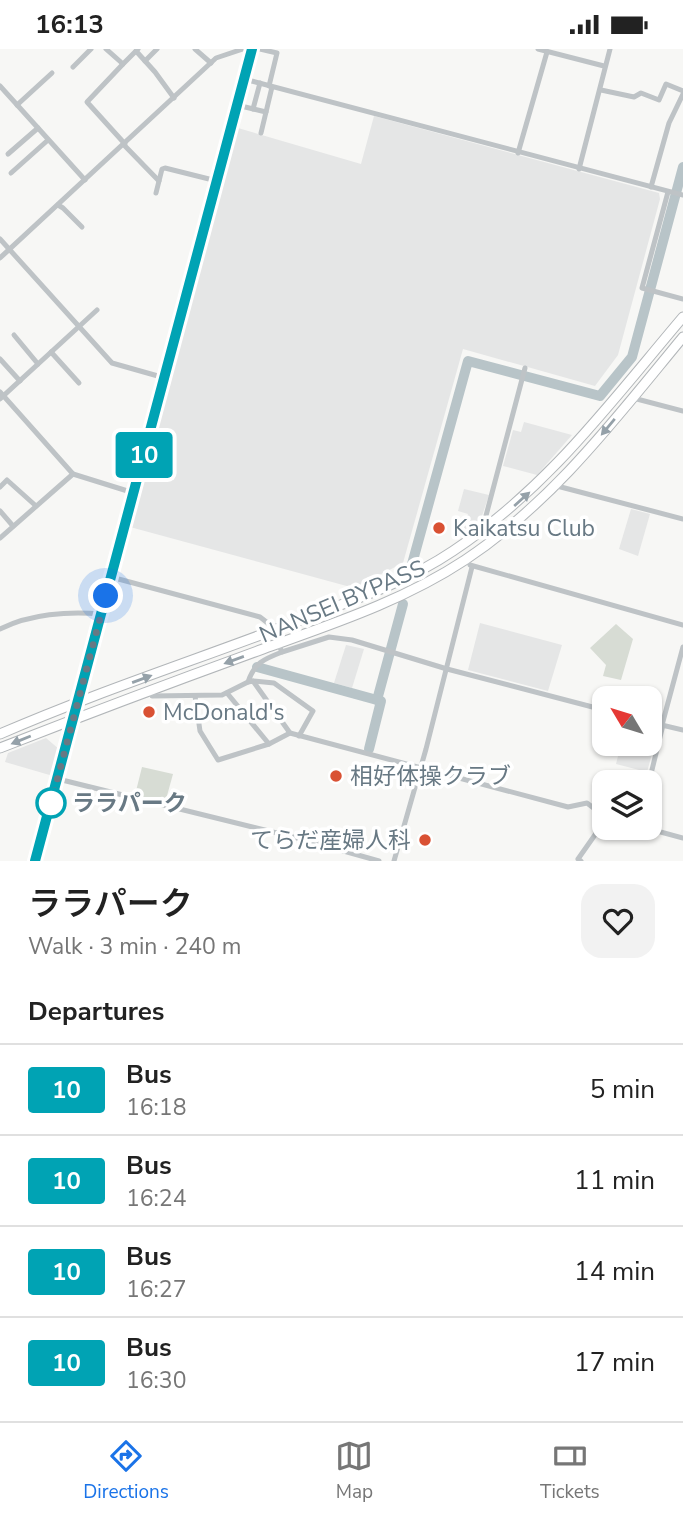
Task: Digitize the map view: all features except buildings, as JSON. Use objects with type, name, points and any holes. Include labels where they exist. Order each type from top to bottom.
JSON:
[{"type":"highway","name":"NANSEI BYPASS","points":[[0,734],[396,582],[451,553],[514,506],[556,466],[683,317]]},
{"type":"highway","name":"NANSEI BYPASS","points":[[0,748],[74,719],[280,648],[396,599],[468,564],[557,486],[683,338]]},
{"type":"main road","points":[[35,861],[251,49]]},
{"type":"street","points":[[73,67],[91,49]]},
{"type":"street","points":[[106,49],[123,64]]},
{"type":"street","points":[[112,54],[117,49]]},
{"type":"street","points":[[145,61],[157,49]]},
{"type":"street","points":[[195,49],[211,63]]},
{"type":"street","points":[[0,258],[216,58],[251,49],[277,53],[261,133]]},
{"type":"street","points":[[538,49],[604,66]]},
{"type":"street","points":[[579,169],[610,49]]},
{"type":"street","points":[[159,181],[87,102],[137,50],[174,98]]},
{"type":"street","points":[[518,153],[547,52]]},
{"type":"street","points":[[17,105],[52,73]]},
{"type":"street","points":[[244,79],[682,195]]},
{"type":"street","points":[[253,109],[260,83]]},
{"type":"street","points":[[601,90],[634,97],[641,93],[659,100],[666,85],[683,93],[669,123],[651,187]]},
{"type":"street","points":[[0,86],[85,180]]},
{"type":"street","points":[[241,106],[266,112]]},
{"type":"street","points":[[8,154],[38,128]]},
{"type":"street","points":[[12,173],[48,140]]},
{"type":"street","points":[[156,194],[162,169],[165,168],[217,181]]},
{"type":"street","points":[[668,192],[642,288],[683,299]]},
{"type":"street","points":[[58,205],[82,227]]},
{"type":"street","points":[[0,239],[112,363],[165,378]]},
{"type":"street","points":[[97,310],[1,396],[73,474],[134,493]]},
{"type":"street","points":[[13,335],[38,363]]},
{"type":"street","points":[[51,352],[79,383]]},
{"type":"street","points":[[0,359],[20,381]]},
{"type":"street","points":[[483,530],[525,368]]},
{"type":"street","points":[[633,398],[683,411]]},
{"type":"street","points":[[0,538],[73,474]]},
{"type":"street","points":[[0,487],[7,480],[36,506]]},
{"type":"street","points":[[557,486],[683,519]]},
{"type":"street","points":[[0,511],[13,526]]},
{"type":"street","points":[[394,861],[447,669],[468,564],[683,625]]},
{"type":"street","points":[[111,577],[260,617],[269,624],[280,648]]},
{"type":"street","points":[[0,629],[24,619],[75,613],[101,614]]},
{"type":"street","points":[[592,707],[447,669],[352,640],[329,637],[280,648],[260,660],[251,671],[250,682],[290,733],[568,807],[587,803],[592,807]]},
{"type":"street","points":[[652,770],[683,647]]},
{"type":"street","points":[[152,696],[222,695],[250,682],[274,683],[313,711],[299,736]]},
{"type":"street","points":[[227,692],[270,744]]},
{"type":"street","points":[[195,697],[200,731],[218,760],[270,744],[290,733]]},
{"type":"street","points":[[663,725],[683,730]]},
{"type":"street","points":[[58,779],[379,861]]},
{"type":"street","points":[[662,832],[683,838]]},
{"type":"street","points":[[581,861],[579,859],[592,840]]},
{"type":"shaded area","points":[[374,116],[659,193],[660,199],[618,355],[595,386],[463,349],[403,563],[354,588],[130,527],[238,128],[361,164]]},
{"type":"shaded area","points":[[524,422],[572,435],[537,475],[503,466],[513,430],[521,432]]},
{"type":"shaded area","points":[[464,489],[489,495],[481,519],[466,530],[463,530],[468,514],[458,511]]},
{"type":"shaded area","points":[[631,509],[650,514],[638,556],[619,549]]},
{"type":"shaded area","points":[[480,623],[562,645],[548,691],[468,670]]},
{"type":"shaded area","points":[[616,624],[633,639],[621,680],[603,676],[606,665],[590,648]]},
{"type":"shaded area","points":[[346,645],[364,649],[352,688],[334,683]]},
{"type":"shaded area","points":[[46,738],[60,750],[53,776],[5,762],[8,753]]},
{"type":"shaded area","points":[[618,756],[651,756],[648,770],[616,764]]},
{"type":"shaded area","points":[[142,767],[173,774],[165,803],[135,795]]},
{"type":"waterway","points":[[412,564],[468,361],[600,396],[632,357],[683,167]]},
{"type":"waterway","points":[[369,749],[381,701],[377,700],[403,604]]},
{"type":"waterway","points":[[257,667],[377,700]]},
{"type":"bus line","name":"10","points":[[35,861],[252,49]]},
{"type":"place","name":"Kaikatsu Club","points":[[439,528]]},
{"type":"place","name":"McDonald's","points":[[149,712]]},
{"type":"place","name":"相好体操クラブ","points":[[336,776]]},
{"type":"place","name":"ララパーク","points":[[51,803]]},
{"type":"place","name":"てらだ産婦人科","points":[[425,840]]},
{"type":"route","points":[[51,803],[106,596]]}]
